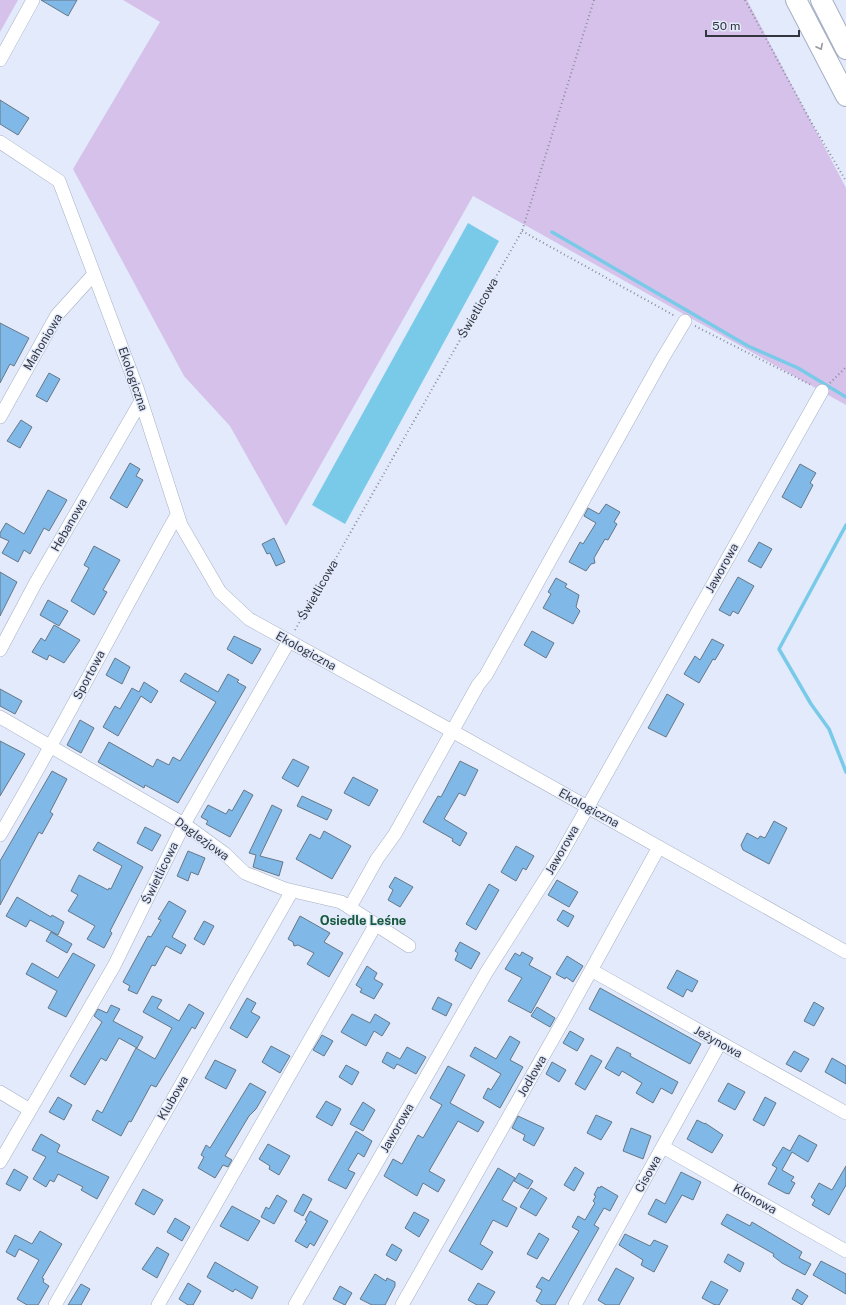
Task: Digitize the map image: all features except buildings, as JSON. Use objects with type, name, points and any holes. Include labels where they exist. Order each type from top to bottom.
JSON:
[{"type":"highway","points":[[796,0],[846,96]]},
{"type":"highway","points":[[821,0],[846,49]]},
{"type":"street","points":[[0,60],[33,0]]},
{"type":"street","name":"Ekologiczna","points":[[0,142],[60,181],[142,401],[180,525],[220,592],[249,619],[846,952]]},
{"type":"street","name":"Mahoniowa","points":[[0,417],[57,315],[94,274]]},
{"type":"street","points":[[350,908],[377,859],[394,834],[478,685],[486,675],[657,368],[685,321]]},
{"type":"street","name":"Jaworowa","points":[[295,1305],[486,973],[560,856],[822,391]]},
{"type":"street","name":"Hebanowa","points":[[0,650],[35,584],[142,401]]},
{"type":"street","name":"Sportowa","points":[[0,835],[51,748],[126,605],[177,514]]},
{"type":"street","name":"Świetlicowa","points":[[0,1162],[114,966],[184,824],[289,641]]},
{"type":"street","name":"Daglezjowa","points":[[0,717],[184,824],[224,852],[244,873],[292,891],[341,902],[409,946]]},
{"type":"street","name":"Jodłowa","points":[[402,1305],[659,847]]},
{"type":"street","name":"Klubowa","points":[[55,1305],[292,891]]},
{"type":"street","points":[[158,1305],[376,924]]},
{"type":"street","name":"Jeżynowa","points":[[591,970],[846,1113]]},
{"type":"street","name":"Cisowa","points":[[575,1305],[720,1043]]},
{"type":"street","points":[[0,1092],[30,1110]]},
{"type":"street","name":"Klonowa","points":[[663,1147],[846,1250]]},
{"type":"path","name":"Świetlicowa","points":[[289,641],[522,231],[594,0]]},
{"type":"path","points":[[745,0],[810,120],[846,181]]},
{"type":"path","points":[[522,231],[685,321],[822,391]]},
{"type":"path","points":[[833,380],[846,367]]},
{"type":"shaded area","points":[[0,0],[18,0],[0,32]]},
{"type":"shaded area","points":[[123,0],[747,0],[846,188],[846,405],[473,196],[286,526],[230,426],[184,376],[73,169],[160,22]]},
{"type":"water","points":[[468,223],[499,241],[345,524],[312,505]]},
{"type":"waterway","points":[[552,232],[748,346],[798,368],[846,397]]},
{"type":"waterway","points":[[846,525],[779,649],[811,704],[829,729],[846,772]]},
{"type":"district","name":"Osiedle Leśne","points":[[363,920]]}]
